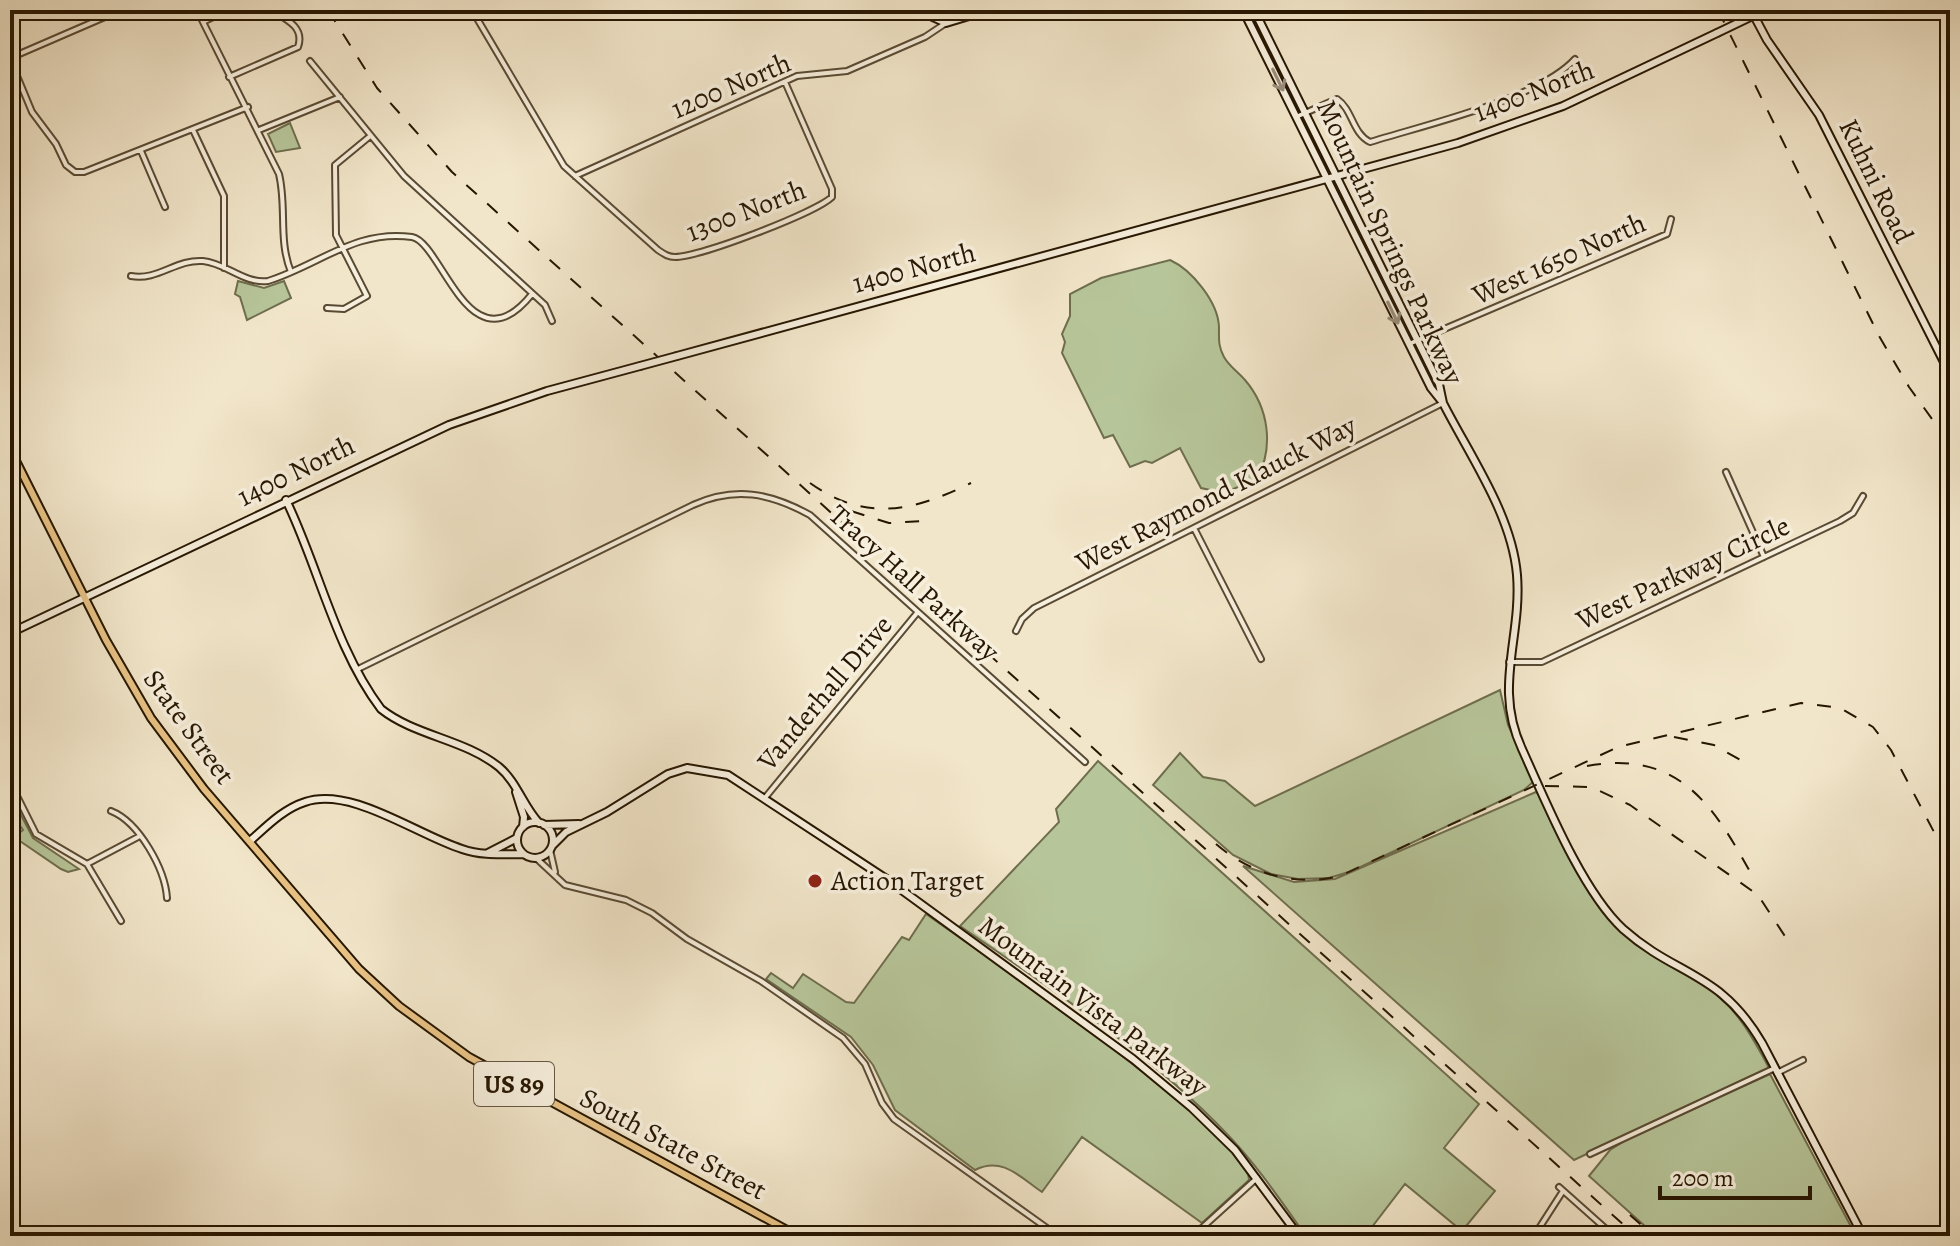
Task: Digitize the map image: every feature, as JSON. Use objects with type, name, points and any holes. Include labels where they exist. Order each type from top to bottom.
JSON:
[{"type":"main road","name":"US 89","points":[[10,449],[84,595]]},
{"type":"main road","name":"State Street","points":[[84,595],[151,718],[276,872]]},
{"type":"main road","name":"South State Street","points":[[276,872],[359,969],[432,1032],[510,1081],[798,1236]]},
{"type":"street","points":[[121,10],[10,58],[34,117],[56,144],[66,165],[75,172],[84,172],[141,151],[248,107]]},
{"type":"street","points":[[197,10],[229,77],[248,107],[282,186],[284,245],[291,272]]},
{"type":"street","points":[[203,22],[228,10]]},
{"type":"street","points":[[229,77],[300,45],[296,28],[271,10]]},
{"type":"street","points":[[472,10],[564,166],[575,176]]},
{"type":"street","points":[[917,10],[946,23],[989,10]]},
{"type":"street","name":"Mountain Springs Parkway","points":[[1243,10],[1433,393],[1443,403]]},
{"type":"street","name":"Mountain Springs Parkway","points":[[1254,10],[1439,384],[1443,403]]},
{"type":"street","name":"1400 North","points":[[10,633],[84,595],[449,425],[547,391],[1336,177],[1523,121],[1611,85],[1765,10]]},
{"type":"street","name":"Kuhni Road","points":[[1752,12],[1819,115],[1950,374]]},
{"type":"street","name":"1200 North","points":[[575,176],[797,76],[847,71],[925,37],[946,23]]},
{"type":"street","points":[[1296,117],[1337,99],[1343,104],[1360,137],[1370,142],[1523,91],[1566,69],[1575,59]]},
{"type":"street","points":[[310,61],[369,137],[411,183],[545,305],[552,321]]},
{"type":"street","name":"1300 North","points":[[575,176],[658,250],[672,257],[752,234],[832,197],[832,189],[785,82]]},
{"type":"street","points":[[259,130],[340,97]]},
{"type":"street","points":[[193,130],[224,196],[224,268]]},
{"type":"street","points":[[327,308],[344,309],[367,296],[336,235],[335,165],[369,137]]},
{"type":"street","points":[[141,151],[165,207]]},
{"type":"street","name":"West 1650 North","points":[[1409,344],[1667,234],[1671,219]]},
{"type":"street","points":[[131,276],[147,279],[184,263],[200,261],[256,282],[291,272],[378,235],[418,239],[453,290],[476,311],[490,317],[518,308],[532,294]]},
{"type":"street","points":[[1443,403],[1501,516],[1513,550],[1518,592],[1507,684],[1511,717],[1521,748],[1601,903],[1637,940],[1703,978],[1730,999],[1748,1021],[1863,1236]]},
{"type":"street","name":"West Raymond Klauck Way","points":[[1016,631],[1022,619],[1034,608],[1443,403]]},
{"type":"street","points":[[1726,472],[1764,557]]},
{"type":"street","name":"Tracy Hall Parkway","points":[[358,669],[693,505],[718,495],[742,492],[784,500],[810,515],[1085,762]]},
{"type":"street","name":"West Parkway Circle","points":[[1509,662],[1542,662],[1840,521],[1853,513],[1863,496]]},
{"type":"street","points":[[286,500],[314,561],[324,598],[381,709],[395,720],[488,760],[508,777],[524,817],[523,828],[517,838],[488,853]]},
{"type":"street","points":[[1194,528],[1261,659]]},
{"type":"street","name":"Vanderhall Drive","points":[[764,799],[917,613]]},
{"type":"street","name":"Mountain Vista Parkway","points":[[551,848],[579,824],[607,812],[668,774],[687,768],[728,775],[888,880],[1122,1051],[1192,1108],[1235,1150],[1299,1236]]},
{"type":"street","points":[[10,782],[36,834],[87,864],[121,921]]},
{"type":"street","points":[[516,792],[552,834],[555,875]]},
{"type":"street","points":[[250,841],[289,809],[305,801],[328,798],[363,807],[462,849],[523,854],[536,858],[572,888],[640,906],[843,1038],[865,1064],[882,1103],[894,1119],[1058,1236]]},
{"type":"street","points":[[111,811],[122,816],[139,836],[166,884],[167,898]]},
{"type":"street","points":[[523,828],[542,824]]},
{"type":"street","name":"Mountain Vista Parkway","points":[[542,824],[579,824]]},
{"type":"street","points":[[87,864],[139,836]]},
{"type":"street","points":[[517,838],[523,854]]},
{"type":"street","points":[[536,858],[551,848]]},
{"type":"street","points":[[1590,1154],[1803,1060]]},
{"type":"street","points":[[1193,1236],[1257,1178]]},
{"type":"street","points":[[1534,1236],[1561,1189],[1614,1236]]},
{"type":"green space","points":[[290,123],[300,148],[276,152],[268,134]]},
{"type":"green space","points":[[1170,260],[1187,271],[1209,297],[1218,317],[1222,353],[1253,391],[1264,415],[1266,454],[1257,479],[1224,493],[1201,488],[1180,448],[1152,463],[1145,461],[1130,467],[1113,435],[1104,438],[1062,353],[1065,342],[1062,334],[1070,316],[1070,294],[1101,278]]},
{"type":"green space","points":[[238,281],[264,288],[284,281],[291,298],[247,320],[240,297],[235,294]]},
{"type":"green space","points":[[1500,690],[1508,725],[1534,781],[1524,790],[1352,871],[1329,878],[1298,879],[1271,874],[1233,855],[1153,785],[1180,753],[1203,777],[1225,781],[1255,806]]},
{"type":"green space","points":[[1098,761],[1479,1104],[1444,1148],[1495,1191],[1462,1231],[1405,1184],[1365,1236],[1306,1236],[1227,1134],[1166,1076],[1099,1023],[960,926],[1059,822],[1056,809]]},
{"type":"green space","points":[[1536,792],[1550,811],[1601,910],[1625,935],[1721,997],[1744,1026],[1769,1068],[1574,1160],[1243,866],[1294,882],[1335,879]]},
{"type":"green space","points":[[20,813],[33,838],[79,869],[68,872],[61,869],[14,837],[23,830],[16,820]]},
{"type":"green space","points":[[926,914],[1049,1001],[1160,1086],[1206,1125],[1237,1158],[1249,1180],[1202,1223],[1082,1137],[1042,1192],[1002,1167],[985,1166],[975,1170],[895,1110],[873,1065],[851,1037],[766,979],[771,973],[793,988],[803,974],[846,1002],[854,1003],[902,937],[909,940]]},
{"type":"green space","points":[[1770,1074],[1856,1236],[1656,1236],[1589,1176],[1610,1150],[1629,1138]]},
{"type":"railway","points":[[328,10],[377,88],[452,172],[1636,1236]]},
{"type":"railway","points":[[1718,10],[1879,336],[1909,387],[1950,444]]},
{"type":"railway","points":[[810,483],[831,496],[871,508],[910,506],[971,483]]},
{"type":"railway","points":[[851,511],[889,523],[925,521]]},
{"type":"railway","points":[[1216,844],[1244,863],[1274,875],[1306,880],[1340,876],[1618,747],[1801,703],[1840,708],[1873,727],[1891,750],[1934,832]]},
{"type":"railway","points":[[1674,737],[1714,745],[1751,766]]},
{"type":"railway","points":[[1587,766],[1620,763],[1647,766],[1671,776],[1709,808],[1754,879]]},
{"type":"railway","points":[[1545,786],[1591,787],[1630,805],[1758,895],[1792,947]]},
{"type":"railway","points":[[1630,1215],[1654,1236]]},
{"type":"place","name":"Action Target","points":[[815,881]]}]
